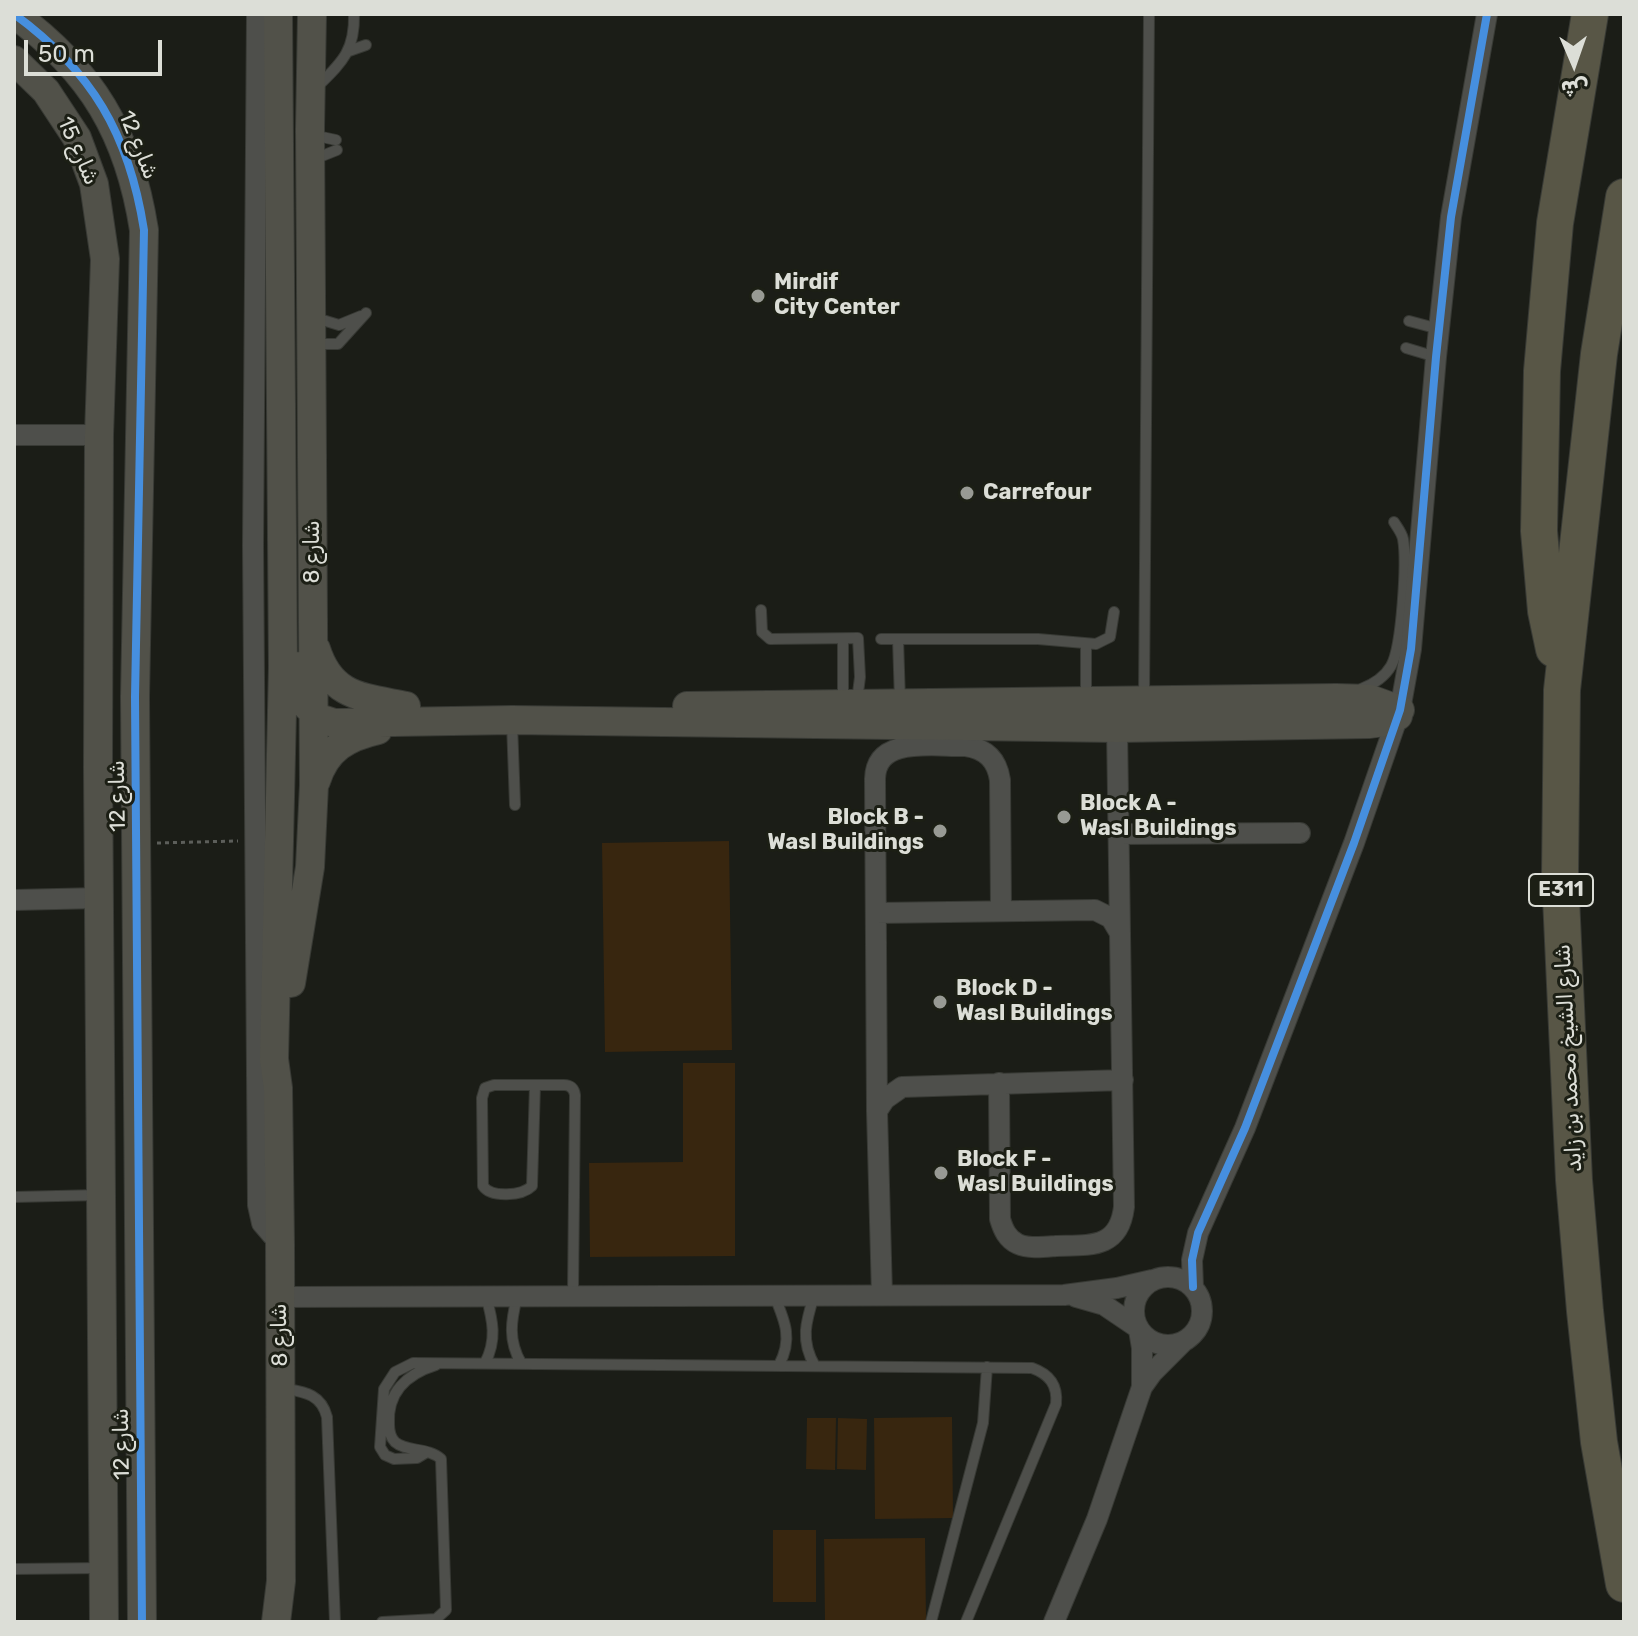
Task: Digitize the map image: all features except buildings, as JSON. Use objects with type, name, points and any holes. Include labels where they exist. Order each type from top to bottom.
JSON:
[{"type":"highway","points":[[1562,690],[1546,611],[1539,531],[1542,371],[1555,223],[1590,14]]},
{"type":"highway","name":"شارع الشيخ محمد بن زايد","points":[[1624,197],[1599,354],[1562,690],[1560,876],[1574,1180],[1585,1311],[1599,1442],[1624,1584]]},
{"type":"street","name":"شارع 12","points":[[14,14],[43,34],[89,86],[118,134],[138,194],[145,257],[135,697],[142,1622]]},
{"type":"street","points":[[257,14],[253,545],[258,1205],[262,1223],[280,1244]]},
{"type":"street","name":"شارع 8","points":[[276,1622],[281,1581],[278,1088],[274,1059],[281,736],[278,14]]},
{"type":"street","name":"شارع 8","points":[[278,1088],[283,1068],[297,932],[310,867],[314,785],[312,14]]},
{"type":"street","points":[[1193,1287],[1192,1260],[1198,1233],[1245,1128],[1354,843],[1399,713],[1411,649],[1436,357],[1457,177],[1487,14]]},
{"type":"street","name":"شارع 15","points":[[14,60],[46,91],[77,138],[94,184],[105,259]]},
{"type":"street","name":"شارع 12","points":[[104,1622],[99,435],[105,259]]},
{"type":"street","points":[[279,260],[292,282],[294,332],[301,341],[312,344]]},
{"type":"street","points":[[14,435],[99,435]]},
{"type":"street","points":[[281,555],[294,574],[297,692],[303,704],[313,712]]},
{"type":"street","points":[[100,589],[113,618],[116,688],[124,697],[135,697]]},
{"type":"street","points":[[313,641],[329,678],[340,689],[409,715]]},
{"type":"street","points":[[281,736],[289,725],[313,712],[334,708],[409,715],[513,715],[850,703],[1336,698],[1370,699],[1399,713]]},
{"type":"street","points":[[973,725],[1003,715],[1125,715],[1136,710],[1144,701]]},
{"type":"street","points":[[733,725],[773,718],[840,717],[853,709],[850,703]]},
{"type":"street","points":[[513,715],[733,725],[1117,728],[1369,724],[1399,713]]},
{"type":"street","points":[[314,785],[323,762],[337,745],[409,715]]},
{"type":"street","points":[[999,1083],[1000,1219],[1003,1229],[1019,1245],[1092,1245],[1105,1241],[1116,1233],[1122,1221],[1123,1080],[1117,728]]},
{"type":"street","points":[[882,1295],[876,1062],[875,779],[878,762],[883,755],[899,747],[977,748],[994,760],[998,769],[1001,911]]},
{"type":"street","points":[[1118,834],[1300,833]]},
{"type":"street","points":[[14,900],[99,894],[108,885],[114,886],[119,896],[120,1011],[136,1067]]},
{"type":"street","points":[[876,913],[1095,910],[1111,918],[1120,933]]},
{"type":"street","points":[[876,1062],[887,1076],[902,1087]]},
{"type":"street","points":[[877,1111],[885,1099],[902,1087],[1123,1080]]},
{"type":"street","points":[[279,1297],[1064,1295],[1171,1276],[1181,1279],[1193,1287],[1201,1300],[1201,1320],[1142,1387],[1097,1519],[1054,1622]]},
{"type":"street","points":[[1142,1387],[1142,1348],[1133,1312],[1138,1293],[1152,1280]]},
{"type":"street","points":[[1064,1295],[1104,1305],[1154,1342],[1174,1345],[1183,1342]]},
{"type":"street","name":"شارع 8","points":[[281,1581],[288,1622]]},
{"type":"lane","points":[[311,92],[349,51],[354,34],[354,14]]},
{"type":"lane","points":[[1144,701],[1149,14]]},
{"type":"lane","points":[[349,51],[366,45]]},
{"type":"lane","points":[[310,129],[337,145],[310,161]]},
{"type":"lane","points":[[312,314],[324,322],[339,325],[366,313],[338,344],[312,344]]},
{"type":"lane","points":[[1409,321],[1439,329]]},
{"type":"lane","points":[[1406,348],[1436,357]]},
{"type":"lane","points":[[1336,698],[1375,684],[1392,664],[1404,574],[1403,536],[1394,522]]},
{"type":"lane","points":[[761,610],[761,629],[766,638],[858,638],[860,677],[850,703]]},
{"type":"lane","points":[[881,639],[1048,639],[1101,643],[1110,637],[1114,612]]},
{"type":"lane","points":[[843,639],[850,703]]},
{"type":"lane","points":[[898,639],[900,702]]},
{"type":"lane","points":[[1086,644],[1086,702]]},
{"type":"lane","points":[[513,715],[515,805]]},
{"type":"lane","points":[[535,1085],[534,1183],[531,1189],[522,1193],[489,1193],[482,1182],[483,1091],[491,1085],[535,1085],[567,1085],[575,1091],[573,1296]]},
{"type":"lane","points":[[14,1197],[101,1195]]},
{"type":"lane","points":[[774,1295],[787,1328],[787,1347],[779,1365]]},
{"type":"lane","points":[[485,1363],[492,1346],[494,1327],[486,1296]]},
{"type":"lane","points":[[814,1296],[804,1329],[806,1348],[815,1366]]},
{"type":"lane","points":[[517,1297],[510,1328],[513,1347],[521,1363]]},
{"type":"lane","points":[[427,1452],[417,1458],[399,1460],[385,1455],[379,1442],[381,1399],[388,1380],[403,1366],[423,1362],[1040,1370],[1055,1388],[1056,1404],[966,1622]]},
{"type":"lane","points":[[382,1622],[436,1619],[446,1610],[442,1463],[438,1455],[395,1442],[389,1432],[388,1413],[394,1394],[407,1379],[441,1363]]},
{"type":"lane","points":[[931,1622],[983,1423],[987,1367]]},
{"type":"lane","points":[[280,1388],[311,1394],[325,1410],[335,1622]]},
{"type":"lane","points":[[14,1569],[104,1567]]},
{"type":"path","points":[[137,844],[257,840]]},
{"type":"shaded area","points":[[729,841],[732,1050],[605,1052],[602,843]]},
{"type":"shaded area","points":[[683,1063],[735,1063],[735,1256],[590,1257],[589,1163],[683,1162]]},
{"type":"shaded area","points":[[952,1417],[953,1518],[875,1519],[874,1418]]},
{"type":"shaded area","points":[[807,1418],[836,1418],[835,1470],[806,1469]]},
{"type":"shaded area","points":[[838,1418],[867,1419],[866,1470],[837,1469]]},
{"type":"shaded area","points":[[773,1530],[816,1530],[816,1602],[773,1602]]},
{"type":"shaded area","points":[[925,1538],[926,1621],[825,1622],[824,1539]]},
{"type":"cycle path","points":[[14,14],[65,58],[103,107],[128,164],[144,230],[135,697],[142,1622]]},
{"type":"cycle path","points":[[1193,1287],[1192,1260],[1198,1233],[1245,1128],[1354,843],[1400,710],[1411,649],[1451,217],[1487,14]]},
{"type":"place","name":"Mirdif City Center","points":[[758,296]]},
{"type":"place","name":"Carrefour","points":[[967,493]]},
{"type":"place","name":"Block A - Wasl Buildings","points":[[1064,817]]},
{"type":"place","name":"Block B - Wasl Buildings","points":[[940,831]]},
{"type":"place","name":"Block D - Wasl Buildings","points":[[940,1002]]},
{"type":"place","name":"Block F - Wasl Buildings","points":[[941,1173]]}]
